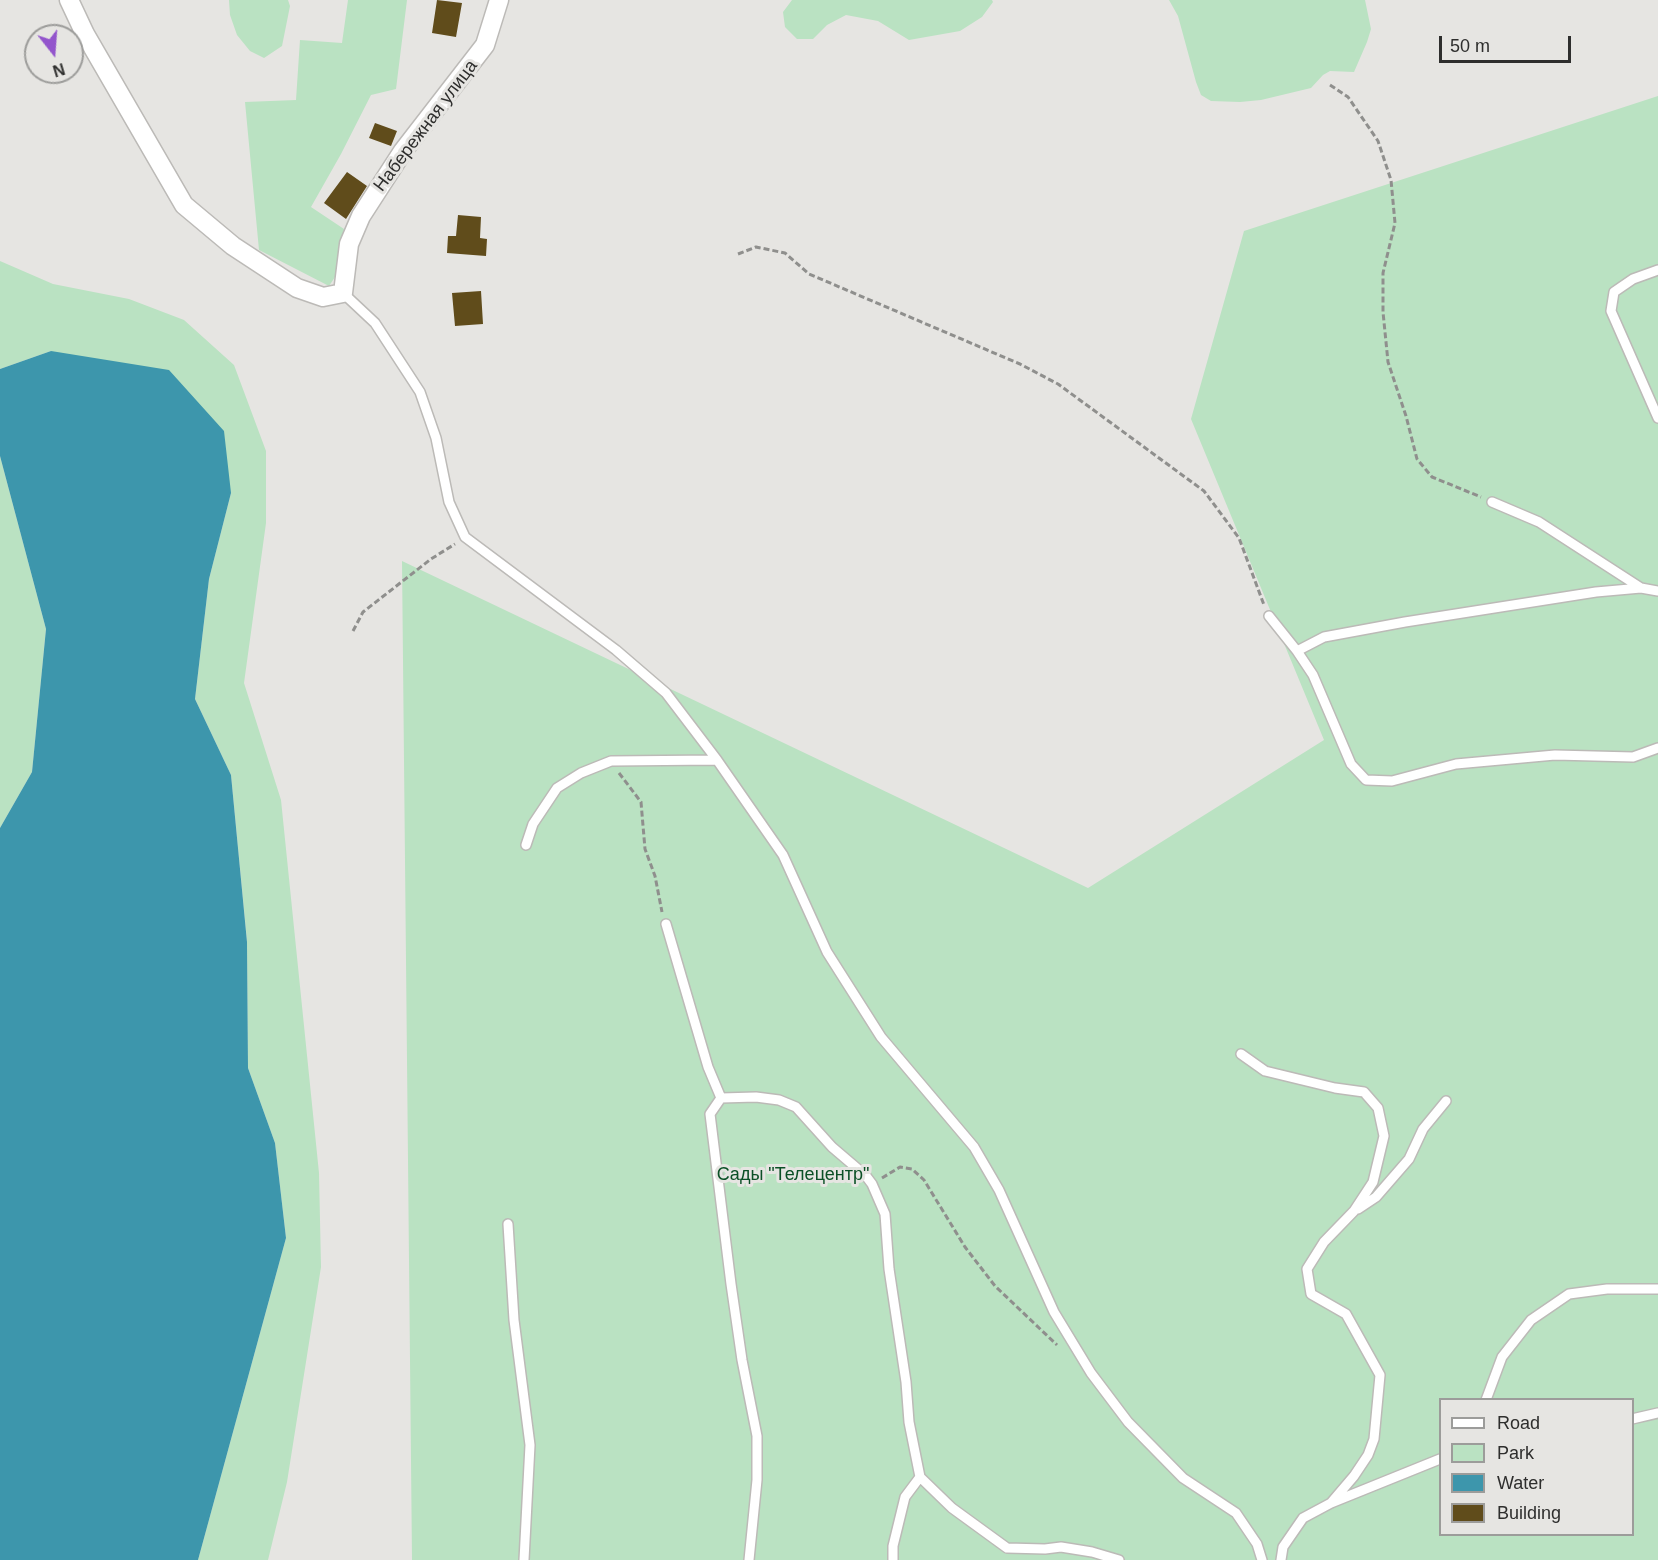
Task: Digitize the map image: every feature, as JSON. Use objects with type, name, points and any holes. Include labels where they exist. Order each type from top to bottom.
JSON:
[{"type":"street","points":[[69,0],[85,34],[184,205],[233,246],[297,288],[322,297],[343,293]]},
{"type":"street","name":"Набережная улица","points":[[343,293],[349,244],[361,216],[403,151],[485,45],[499,0]]},
{"type":"lane","points":[[1658,270],[1633,279],[1614,292],[1611,311],[1658,418]]},
{"type":"lane","points":[[343,293],[375,323],[420,392],[436,438],[449,502],[465,537],[616,650],[666,693],[717,760],[783,855],[827,951],[881,1036],[974,1147],[999,1190],[1054,1312],[1091,1373],[1128,1422],[1182,1478],[1236,1513],[1257,1545],[1262,1560]]},
{"type":"lane","points":[[1492,502],[1539,522],[1641,588]]},
{"type":"lane","points":[[1297,651],[1324,637],[1405,622],[1596,592],[1641,588],[1658,591]]},
{"type":"lane","points":[[1269,616],[1313,675],[1351,764],[1366,780],[1392,781],[1456,764],[1555,755],[1633,757],[1658,748]]},
{"type":"lane","points":[[526,844],[533,824],[557,788],[581,773],[611,761],[717,760]]},
{"type":"lane","points":[[666,924],[708,1067],[721,1098]]},
{"type":"lane","points":[[1241,1054],[1265,1071],[1335,1088],[1365,1092],[1378,1108],[1384,1136],[1373,1182],[1354,1211],[1324,1242],[1306,1269],[1311,1294],[1346,1314],[1380,1375],[1374,1439],[1368,1455],[1331,1503]]},
{"type":"lane","points":[[721,1098],[756,1097],[779,1100],[796,1107],[832,1147],[872,1184],[885,1214],[889,1269],[906,1382],[909,1422],[920,1477],[952,1508],[1006,1548],[1045,1550],[1061,1547],[1092,1552],[1119,1560]]},
{"type":"lane","points":[[721,1098],[710,1114],[742,1360],[757,1436],[757,1480],[749,1560]]},
{"type":"lane","points":[[1354,1211],[1376,1197],[1409,1159],[1423,1129],[1446,1101]]},
{"type":"lane","points":[[508,1224],[514,1320],[530,1445],[524,1560]]},
{"type":"lane","points":[[1487,1398],[1502,1357],[1531,1320],[1569,1294],[1607,1289],[1658,1289]]},
{"type":"lane","points":[[1634,1419],[1658,1413]]},
{"type":"lane","points":[[1281,1560],[1283,1547],[1303,1518],[1331,1503],[1439,1459]]},
{"type":"lane","points":[[893,1560],[893,1546],[905,1497],[920,1477]]},
{"type":"lane","points":[[1044,1560],[1045,1550]]},
{"type":"path","points":[[1330,85],[1348,97],[1378,141],[1391,180],[1395,223],[1383,273],[1383,312],[1388,362],[1417,459],[1432,477],[1492,502]]},
{"type":"path","points":[[738,254],[756,247],[785,253],[809,274],[1020,364],[1058,384],[1204,491],[1239,538],[1269,616]]},
{"type":"path","points":[[352,631],[363,612],[431,559],[465,537]]},
{"type":"path","points":[[611,761],[641,802],[645,849],[655,876],[666,924]]},
{"type":"path","points":[[872,1184],[900,1167],[912,1169],[924,1180],[965,1247],[995,1286],[1063,1353]]},
{"type":"green space","points":[[229,0],[288,0],[290,6],[282,46],[264,58],[250,51],[237,35],[230,15]]},
{"type":"green space","points":[[348,0],[407,0],[396,89],[371,95],[311,207],[344,229],[337,274],[329,286],[259,250],[245,102],[296,100],[300,40],[342,43]]},
{"type":"green space","points":[[792,0],[992,0],[993,2],[982,17],[960,31],[909,40],[878,21],[846,15],[827,25],[813,39],[797,39],[785,27],[783,12]]},
{"type":"green space","points":[[1169,0],[1365,0],[1371,29],[1354,72],[1330,71],[1311,88],[1261,100],[1211,101],[1201,95],[1178,16]]},
{"type":"green space","name":"Сады \"Телецентр\"","points":[[1658,96],[1658,1560],[412,1560],[402,561],[1088,888],[1324,740],[1191,419],[1244,231]]},
{"type":"green space","points":[[0,261],[53,284],[129,299],[184,320],[234,365],[266,451],[266,523],[244,683],[281,800],[319,1173],[321,1267],[287,1482],[268,1560],[198,1560],[286,1238],[275,1143],[248,1068],[247,941],[231,775],[195,699],[209,579],[231,493],[51,351],[0,369]]},
{"type":"green space","points":[[0,456],[46,629],[32,772],[0,828]]},
{"type":"water","points":[[51,351],[169,370],[224,431],[231,493],[209,579],[195,699],[231,775],[247,942],[248,1068],[275,1143],[286,1238],[198,1560],[0,1560],[0,828],[32,772],[46,629],[0,456],[0,369]]},
{"type":"building","points":[[437,0],[462,3],[456,37],[432,33]]},
{"type":"building","points":[[375,123],[397,131],[391,146],[369,138]]},
{"type":"building","points":[[347,172],[367,186],[346,219],[324,203]]},
{"type":"building","points":[[458,215],[481,217],[480,238],[487,239],[486,256],[447,253],[448,236],[456,236]]},
{"type":"building","points":[[481,291],[483,324],[455,326],[452,293]]}]
